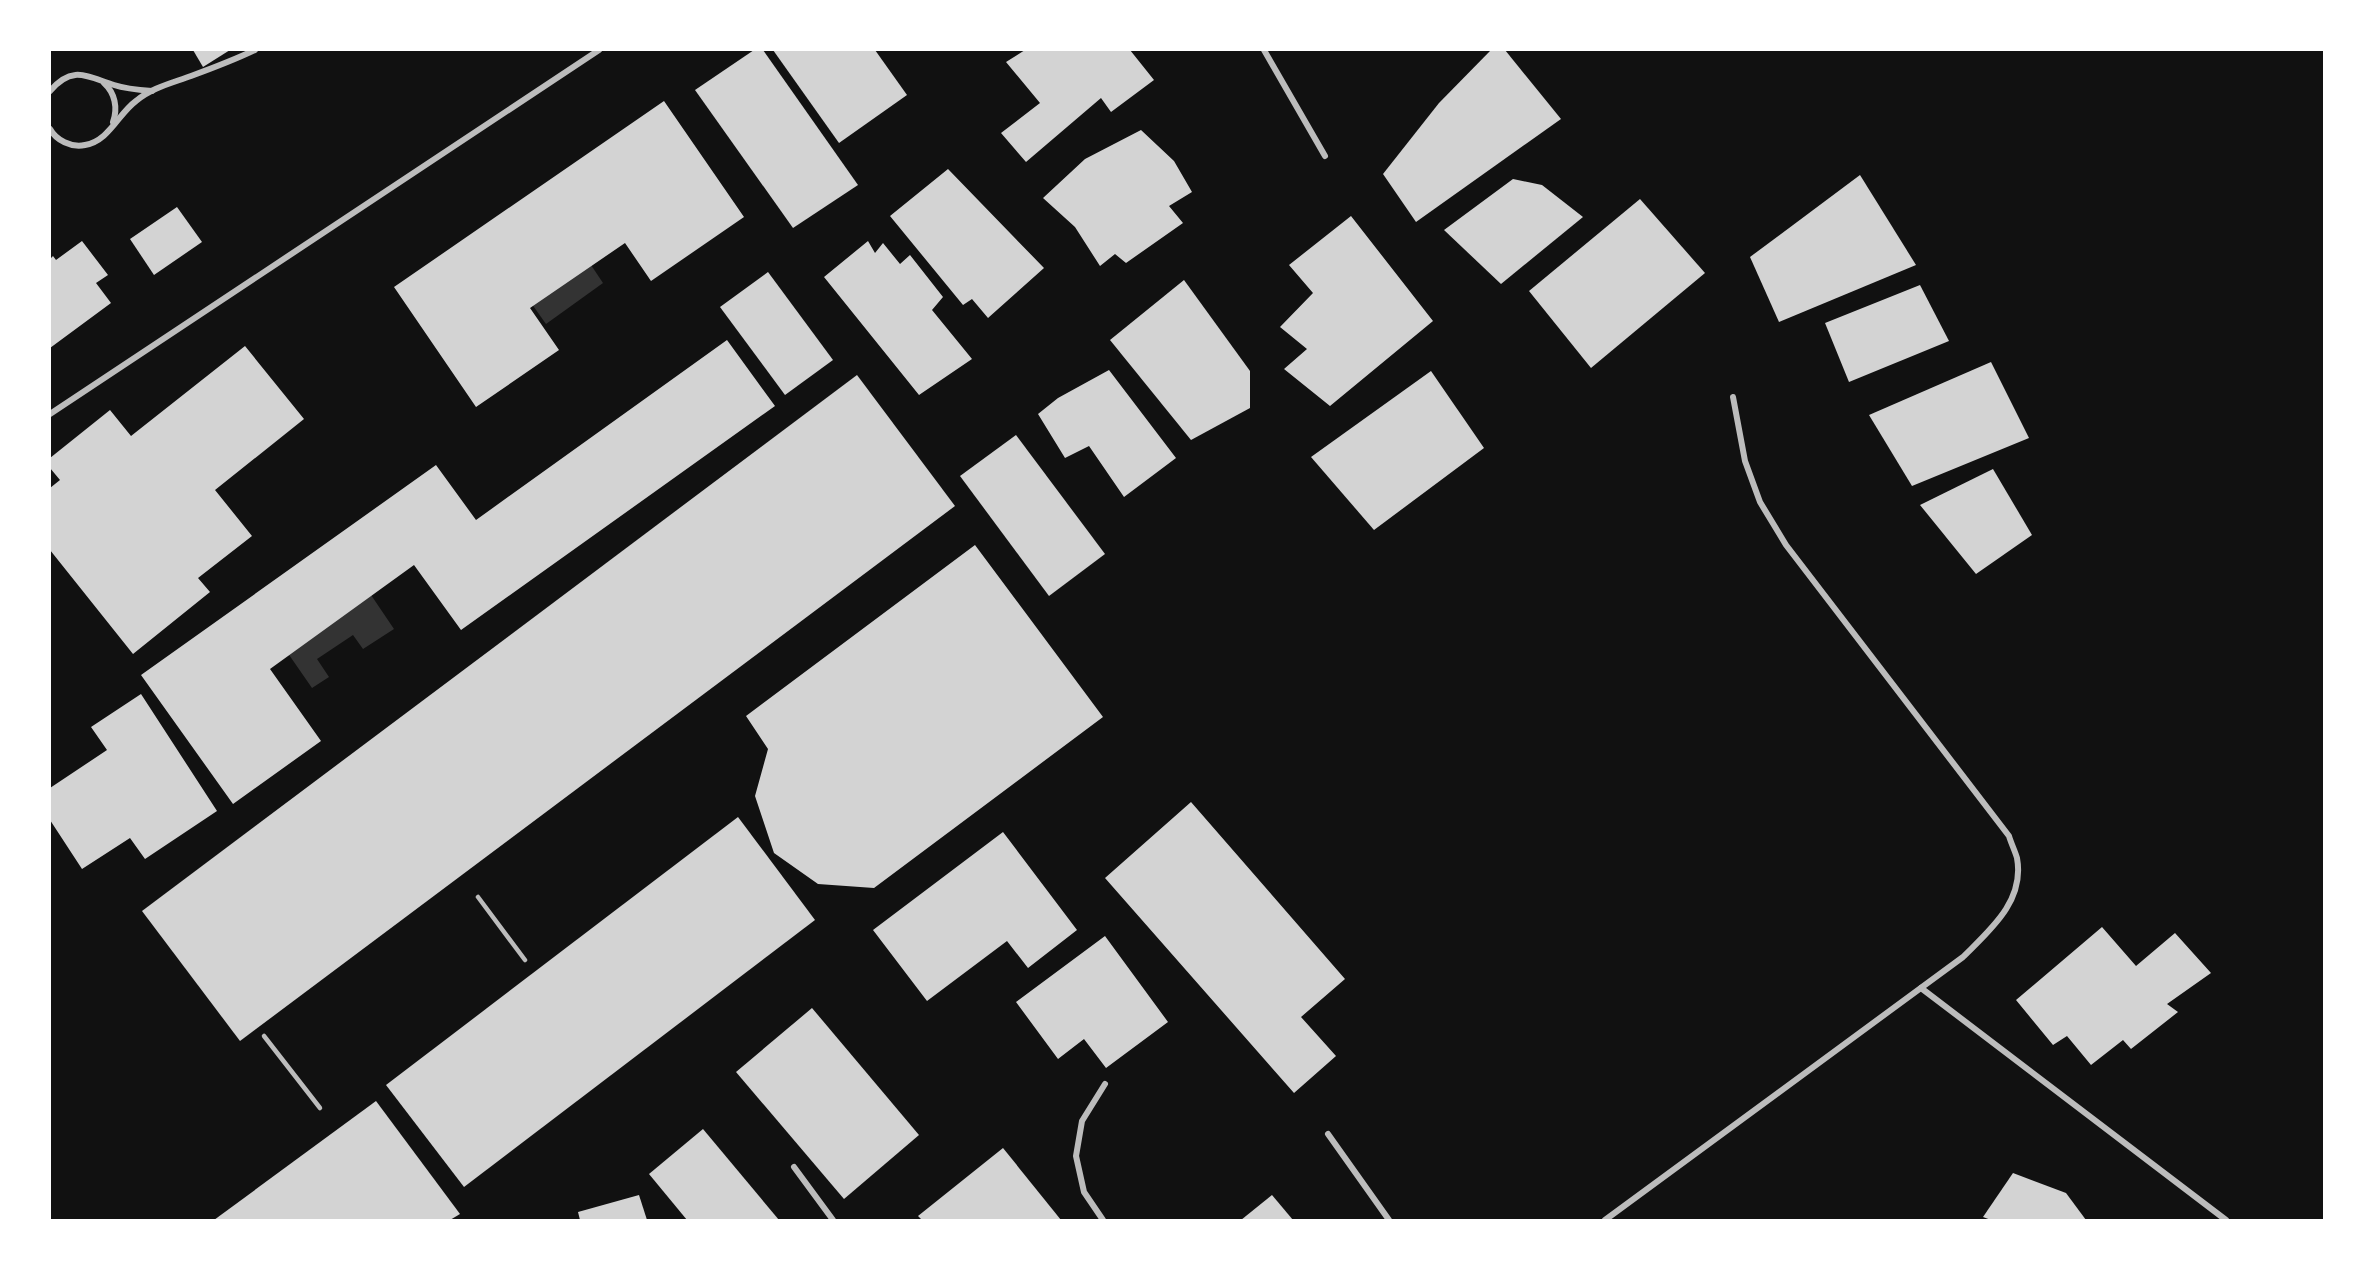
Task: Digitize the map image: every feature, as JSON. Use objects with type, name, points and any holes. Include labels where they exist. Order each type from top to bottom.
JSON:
[{"type":"street","points":[[50,129],[53,135],[68,144],[84,146],[99,140],[136,100],[152,91],[230,62],[255,50]]},
{"type":"street","points":[[50,414],[599,50]]},
{"type":"street","points":[[1264,50],[1325,156]]},
{"type":"street","points":[[50,91],[62,78],[77,74],[94,76],[112,85],[132,90],[152,91]]},
{"type":"street","points":[[94,76],[107,85],[114,99],[116,114],[111,128]]},
{"type":"street","points":[[1605,1221],[1963,957],[2008,909],[2018,881],[2017,858],[2009,836],[1781,537],[1760,502],[1745,461],[1733,397]]},
{"type":"street","points":[[1921,988],[2226,1221]]},
{"type":"street","points":[[1103,1221],[1084,1192],[1076,1156],[1082,1121],[1105,1084]]},
{"type":"street","points":[[1328,1134],[1389,1221]]},
{"type":"street","points":[[794,1167],[833,1221]]},
{"type":"lane","points":[[478,897],[525,960]]},
{"type":"lane","points":[[264,1036],[320,1108]]},
{"type":"shaded area","points":[[587,259],[603,283],[546,324],[529,300]]},
{"type":"shaded area","points":[[369,592],[394,629],[363,649],[353,635],[317,659],[329,677],[312,688],[285,649]]},
{"type":"building","points":[[193,50],[230,50],[203,67]]},
{"type":"building","points":[[754,50],[763,50],[858,185],[793,228],[695,90]]},
{"type":"building","points":[[773,50],[875,50],[907,95],[839,143]]},
{"type":"building","points":[[1025,50],[1130,50],[1154,80],[1111,112],[1101,98],[1026,162],[1001,133],[1040,103],[1006,62]]},
{"type":"building","points":[[1491,50],[1505,50],[1561,119],[1416,222],[1383,174],[1439,103]]},
{"type":"building","points":[[664,101],[744,217],[651,281],[625,243],[530,308],[559,350],[476,407],[394,287]]},
{"type":"building","points":[[1141,130],[1174,161],[1192,192],[1169,206],[1183,223],[1126,263],[1115,254],[1100,266],[1075,227],[1043,198],[1085,159]]},
{"type":"building","points":[[948,169],[1044,268],[988,318],[972,299],[963,305],[890,216]]},
{"type":"building","points":[[1860,175],[1916,265],[1779,322],[1750,257]]},
{"type":"building","points":[[1513,179],[1542,185],[1583,217],[1501,284],[1444,230]]},
{"type":"building","points":[[1640,199],[1705,273],[1591,368],[1529,291]]},
{"type":"building","points":[[177,207],[202,242],[154,275],[130,239]]},
{"type":"building","points":[[1351,216],[1433,321],[1330,406],[1284,369],[1307,349],[1280,327],[1313,293],[1289,265]]},
{"type":"building","points":[[82,241],[108,275],[96,283],[111,303],[50,348],[50,259],[53,256],[56,260]]},
{"type":"building","points":[[868,241],[875,253],[883,243],[900,264],[910,255],[943,297],[932,310],[972,359],[919,395],[824,277]]},
{"type":"building","points":[[768,272],[833,360],[785,395],[720,307]]},
{"type":"building","points":[[1184,280],[1250,371],[1250,408],[1191,440],[1110,340]]},
{"type":"building","points":[[1920,285],[1949,341],[1849,382],[1825,323]]},
{"type":"building","points":[[727,340],[775,406],[461,630],[414,565],[270,669],[321,741],[233,804],[141,675],[436,465],[476,520]]},
{"type":"building","points":[[245,346],[304,419],[215,490],[252,536],[198,578],[210,592],[133,654],[50,550],[50,488],[60,480],[50,468],[50,458],[110,410],[131,436]]},
{"type":"building","points":[[1991,362],[2029,438],[1912,486],[1869,415]]},
{"type":"building","points":[[1109,370],[1176,458],[1124,497],[1089,446],[1065,458],[1038,414],[1058,398]]},
{"type":"building","points":[[1431,371],[1484,448],[1374,530],[1311,457]]},
{"type":"building","points":[[857,375],[955,506],[240,1041],[142,911]]},
{"type":"building","points":[[1016,435],[1105,554],[1049,596],[960,476]]},
{"type":"building","points":[[1993,469],[2032,535],[1976,574],[1920,505]]},
{"type":"building","points":[[975,545],[1103,717],[874,888],[818,884],[774,853],[755,796],[768,749],[746,716]]},
{"type":"building","points":[[141,694],[217,811],[145,859],[130,838],[82,869],[50,820],[50,788],[107,750],[91,727]]},
{"type":"building","points":[[1191,802],[1345,979],[1301,1017],[1336,1056],[1294,1093],[1105,878]]},
{"type":"building","points":[[738,817],[815,920],[464,1187],[386,1085]]},
{"type":"building","points":[[1003,832],[1077,930],[1028,968],[1007,941],[927,1001],[873,930]]},
{"type":"building","points":[[2102,927],[2136,966],[2175,933],[2211,973],[2167,1004],[2178,1012],[2131,1049],[2123,1040],[2091,1065],[2067,1036],[2053,1045],[2016,1000]]},
{"type":"building","points":[[1105,936],[1168,1022],[1106,1068],[1084,1039],[1058,1059],[1016,1002]]},
{"type":"building","points":[[812,1008],[919,1135],[844,1199],[736,1072]]},
{"type":"building","points":[[376,1101],[460,1214],[450,1220],[214,1220]]},
{"type":"building","points":[[703,1129],[779,1220],[687,1220],[649,1174]]},
{"type":"building","points":[[1003,1148],[1061,1220],[922,1220],[918,1216]]},
{"type":"building","points":[[2013,1173],[2066,1193],[2086,1220],[1991,1220],[1983,1217]]},
{"type":"building","points":[[639,1195],[647,1220],[580,1220],[578,1212]]},
{"type":"building","points":[[1272,1195],[1293,1220],[1241,1220]]}]
